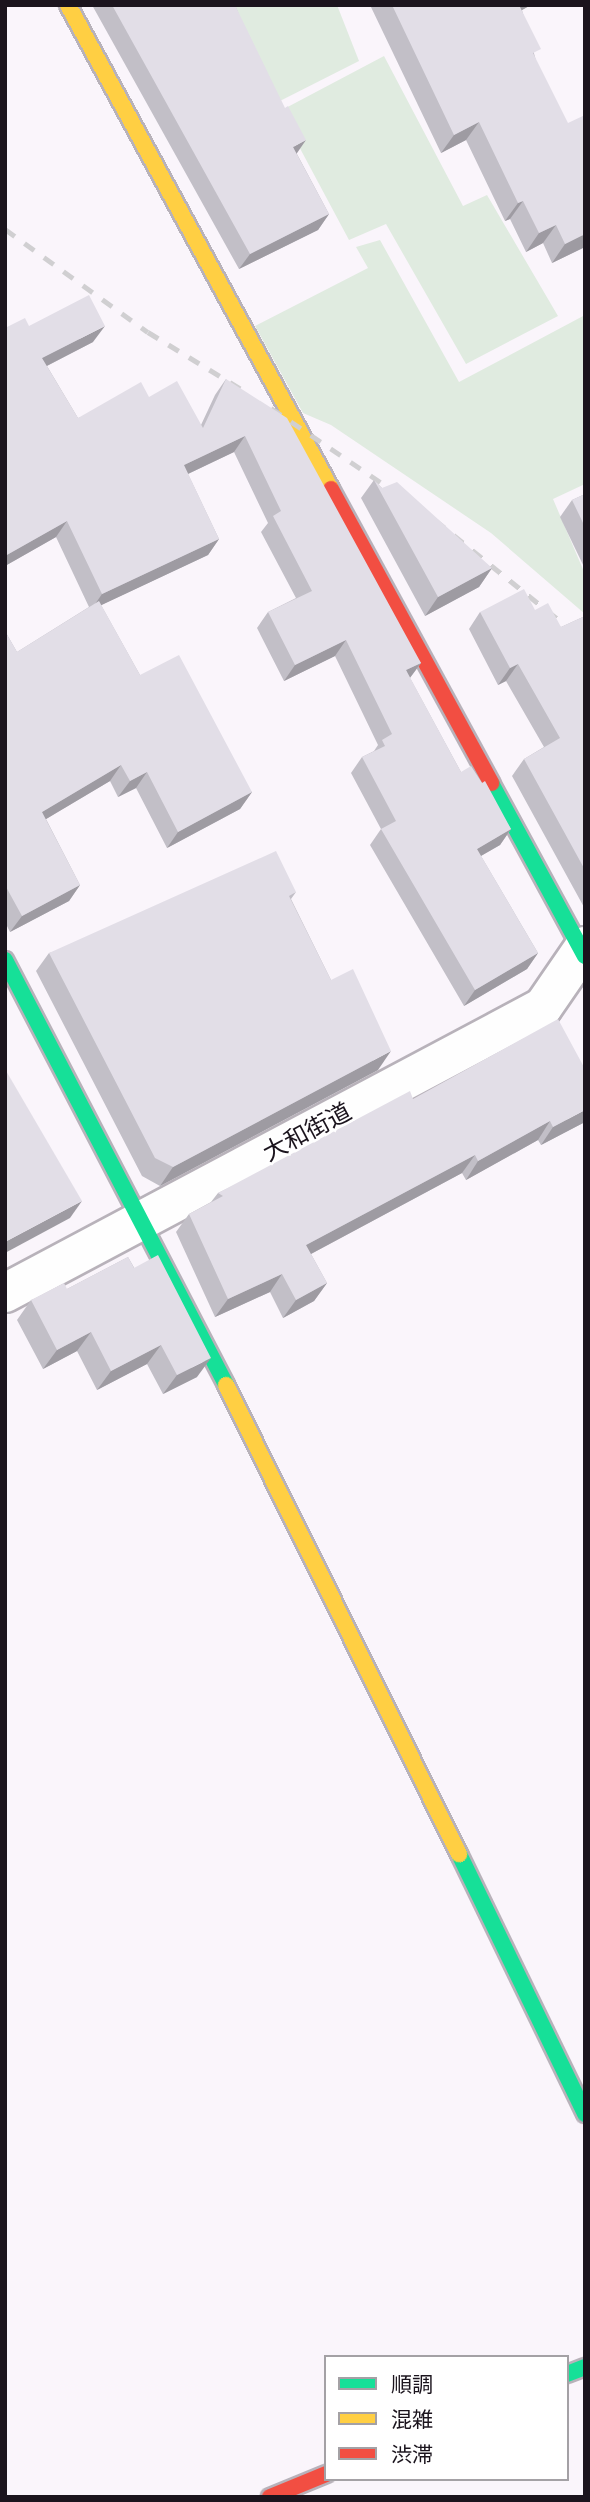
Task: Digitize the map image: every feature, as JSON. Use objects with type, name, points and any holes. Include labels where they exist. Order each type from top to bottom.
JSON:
[{"type":"main road","points":[[68,5],[583,950]]},
{"type":"main road","points":[[5,960],[293,1514],[585,2114]]},
{"type":"main road","points":[[270,2497],[324,2475]]},
{"type":"street","name":"大和街道","points":[[5,1293],[543,1007],[583,950]]},
{"type":"shaded area","points":[[223,5],[337,5],[359,61],[272,105]]},
{"type":"shaded area","points":[[384,56],[463,206],[487,195],[558,316],[466,364],[386,224],[349,240],[280,111]]},
{"type":"shaded area","points":[[380,240],[459,382],[585,315],[585,484],[553,499],[585,574],[585,614],[491,533],[331,425],[303,413],[255,326],[368,268],[356,247]]},
{"type":"building","points":[[112,5],[235,5],[285,108],[288,106],[306,140],[293,147],[329,214],[250,254]]},
{"type":"building","points":[[392,5],[519,5],[541,49],[533,53],[568,123],[585,115],[585,234],[565,244],[556,225],[539,233],[523,201],[518,203],[479,122],[454,135]]},
{"type":"building","points":[[89,295],[105,326],[42,358],[78,418],[141,382],[149,397],[177,381],[203,428],[226,379],[287,418],[421,663],[406,670],[461,772],[471,766],[482,783],[485,781],[511,829],[477,849],[538,953],[475,990],[381,829],[396,821],[362,757],[385,746],[382,740],[392,734],[346,640],[295,665],[268,612],[312,591],[273,516],[281,511],[245,436],[184,465],[219,539],[102,594],[67,521],[5,556],[5,328],[25,318],[29,326]]},
{"type":"building","points":[[374,480],[382,488],[397,482],[492,568],[438,597]]},
{"type":"building","points":[[585,494],[585,527],[572,500]]},
{"type":"building","points":[[524,589],[535,610],[548,603],[561,627],[585,616],[585,870],[524,759],[560,738],[518,664],[510,668],[480,612]]},
{"type":"building","points":[[99,601],[140,675],[179,655],[252,792],[178,832],[147,772],[130,781],[121,765],[42,812],[80,885],[22,916],[5,885],[5,631],[17,652]]},
{"type":"building","points":[[276,851],[296,892],[289,896],[331,980],[353,969],[391,1051],[173,1167],[155,1158],[49,953]]},
{"type":"building","points":[[558,1019],[585,1069],[585,1110],[553,1127],[550,1121],[478,1161],[475,1155],[306,1245],[327,1283],[296,1300],[282,1274],[228,1299],[189,1214],[223,1196],[218,1193],[410,1091],[413,1099]]},
{"type":"building","points":[[5,1069],[82,1201],[5,1242]]},
{"type":"building","points":[[158,1255],[211,1358],[177,1375],[161,1345],[111,1371],[91,1332],[57,1350],[31,1300],[64,1283],[67,1289],[128,1257],[134,1268]]},
{"type":"railway","points":[[5,229],[148,332],[241,389]]},
{"type":"railway","points":[[271,408],[404,498]]},
{"type":"railway","points":[[435,520],[585,641]]},
{"type":"traffic: fast","points":[[491,783],[585,956]]},
{"type":"traffic: fast","points":[[5,960],[226,1385]]},
{"type":"traffic: fast","points":[[459,1854],[585,2114]]},
{"type":"traffic: fast","points":[[569,2373],[585,2367]]},
{"type":"traffic: slow","points":[[68,5],[331,489]]},
{"type":"traffic: slow","points":[[226,1385],[459,1854]]},
{"type":"traffic: jam","points":[[331,489],[491,783]]},
{"type":"traffic: jam","points":[[270,2497],[324,2475]]}]
